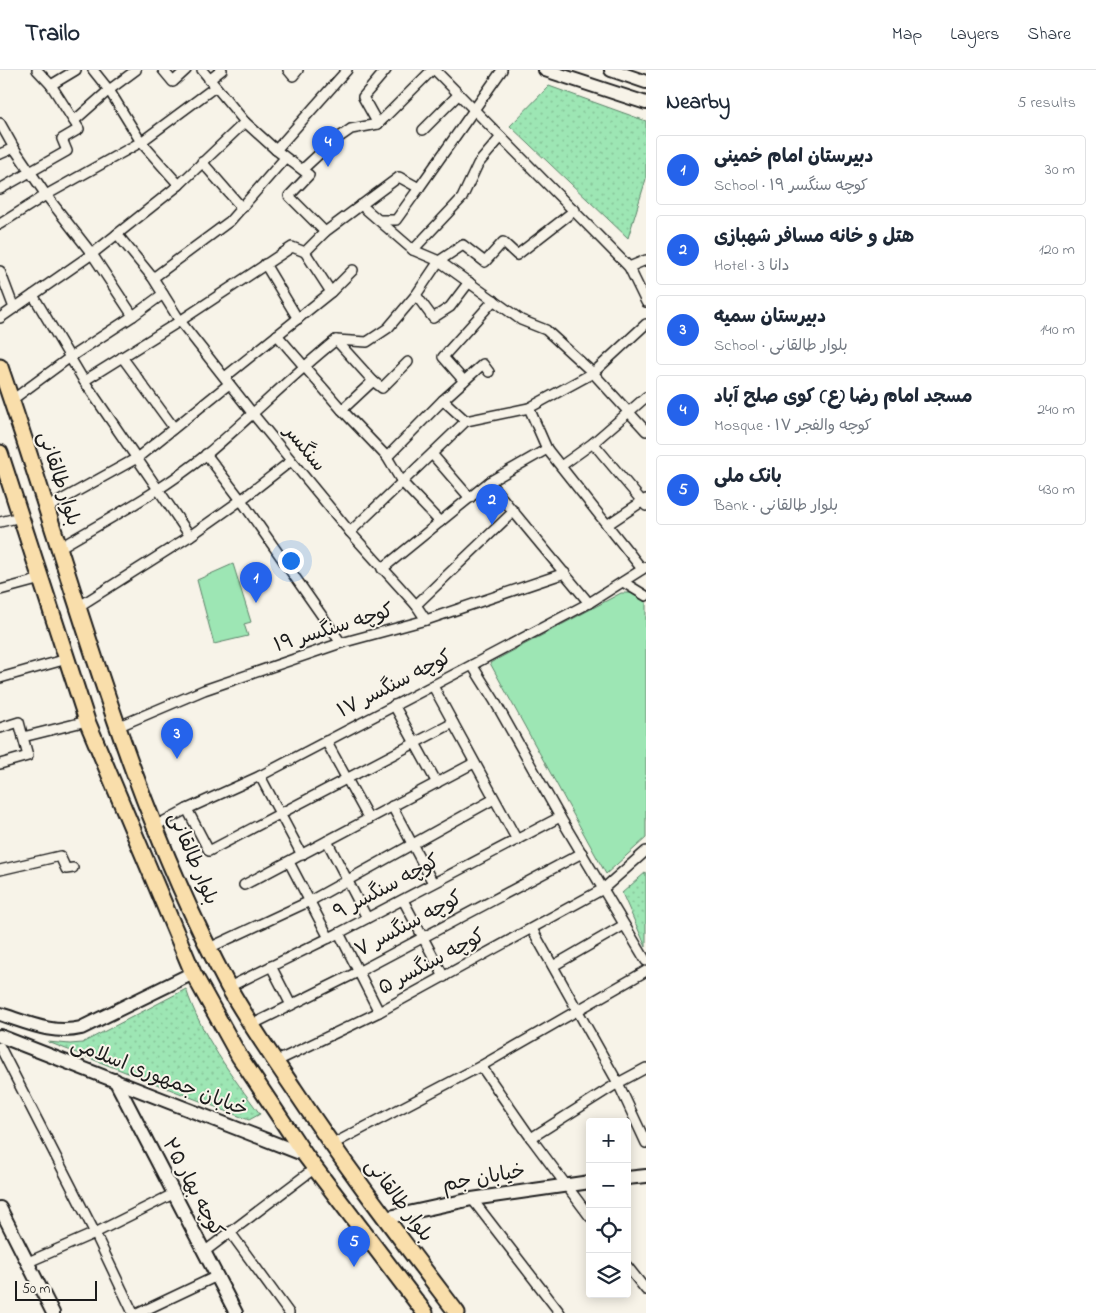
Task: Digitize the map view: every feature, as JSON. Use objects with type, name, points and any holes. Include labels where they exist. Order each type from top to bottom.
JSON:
[{"type":"main road","name":"بلوار طالقانی","points":[[0,367],[117,727],[155,826],[209,948],[251,1025],[331,1145],[457,1313]]},
{"type":"main road","points":[[0,453],[87,721],[190,967],[239,1056],[305,1155],[425,1313]]},
{"type":"main road","points":[[190,967],[209,948]]},
{"type":"street","points":[[0,189],[67,150],[62,139],[79,129],[51,85],[37,70]]},
{"type":"street","points":[[51,85],[76,70]]},
{"type":"street","points":[[93,70],[109,90],[141,142],[179,185]]},
{"type":"street","points":[[119,70],[125,79]]},
{"type":"street","points":[[74,121],[109,90],[136,70]]},
{"type":"street","points":[[163,70],[173,82],[186,70]]},
{"type":"street","points":[[202,70],[245,122],[276,150],[309,175],[289,196],[325,232]]},
{"type":"street","points":[[0,224],[46,195],[141,142],[212,84],[222,70]]},
{"type":"street","points":[[288,70],[293,76],[298,70]]},
{"type":"street","points":[[276,150],[347,70]]},
{"type":"street","points":[[378,124],[363,97],[386,70]]},
{"type":"street","points":[[303,170],[332,143],[351,129],[378,124],[434,70],[575,210],[629,267],[646,302]]},
{"type":"street","points":[[379,220],[396,220],[502,70]]},
{"type":"street","points":[[545,70],[646,103]]},
{"type":"street","points":[[611,70],[646,82]]},
{"type":"street","points":[[423,130],[458,95]]},
{"type":"street","points":[[0,318],[92,254],[179,185],[245,122]]},
{"type":"street","points":[[0,123],[14,148],[46,195],[92,254],[133,316]]},
{"type":"street","points":[[413,250],[462,198],[478,164],[501,137]]},
{"type":"street","points":[[0,154],[14,148]]},
{"type":"street","points":[[152,278],[230,221],[286,158]]},
{"type":"street","points":[[202,162],[242,208]]},
{"type":"street","points":[[305,252],[325,232],[399,177],[419,188]]},
{"type":"street","points":[[361,205],[413,250],[439,261],[521,320],[546,330],[592,373],[646,430]]},
{"type":"street","points":[[59,548],[160,490],[253,414],[304,366],[336,340],[367,342],[388,328],[416,296],[439,261],[463,245],[485,262],[503,242],[517,255],[575,210]]},
{"type":"street","name":"سنگسر","points":[[117,234],[152,278],[180,321],[253,414],[350,532],[416,606],[426,620]]},
{"type":"street","points":[[84,381],[180,321],[292,247],[305,252],[331,292]]},
{"type":"street","points":[[629,267],[646,260]]},
{"type":"street","points":[[265,264],[298,319]]},
{"type":"street","points":[[47,508],[136,458],[174,428],[278,335],[331,292],[353,270]]},
{"type":"street","points":[[0,271],[14,308]]},
{"type":"street","points":[[416,296],[433,318],[450,307],[469,282]]},
{"type":"street","points":[[12,400],[163,294]]},
{"type":"street","points":[[33,295],[84,381],[190,536]]},
{"type":"street","points":[[464,381],[443,357],[494,300]]},
{"type":"street","points":[[350,532],[466,421],[528,408],[592,373],[646,324]]},
{"type":"street","points":[[278,335],[342,410],[387,457],[402,482],[440,522]]},
{"type":"street","points":[[336,340],[373,381],[382,388],[408,362]]},
{"type":"street","points":[[122,357],[174,428]]},
{"type":"street","points":[[387,457],[443,400],[483,364],[489,372]]},
{"type":"street","points":[[342,410],[373,381]]},
{"type":"street","points":[[561,466],[593,443],[646,396]]},
{"type":"street","points":[[443,400],[466,421]]},
{"type":"street","points":[[528,408],[547,449],[607,525],[644,568]]},
{"type":"street","points":[[593,443],[645,502],[607,525]]},
{"type":"street","points":[[382,569],[489,482],[547,449]]},
{"type":"street","points":[[206,454],[241,500],[341,643]]},
{"type":"street","points":[[432,454],[470,498]]},
{"type":"street","points":[[78,607],[190,536],[241,500],[291,461]]},
{"type":"street","points":[[489,482],[589,603]]},
{"type":"street","points":[[416,606],[514,511]]},
{"type":"street","points":[[0,522],[21,517]]},
{"type":"street","name":"کوچه سنگسر ۱۷","points":[[155,826],[187,809],[260,776],[472,666],[589,603],[644,568]]},
{"type":"street","name":"کوچه سنگسر ۱۹","points":[[117,727],[204,690],[341,643],[426,620],[565,573]]},
{"type":"street","points":[[0,590],[41,579]]},
{"type":"street","points":[[623,582],[646,596]]},
{"type":"street","points":[[0,678],[67,659]]},
{"type":"street","points":[[472,666],[494,700],[560,817],[646,961]]},
{"type":"street","points":[[433,686],[517,840]]},
{"type":"street","points":[[394,705],[437,782]]},
{"type":"street","points":[[23,737],[87,721]]},
{"type":"street","points":[[0,728],[19,722],[28,756],[0,764]]},
{"type":"street","points":[[187,809],[209,850],[452,723]]},
{"type":"street","points":[[326,741],[369,819]]},
{"type":"street","points":[[244,885],[474,763]]},
{"type":"street","points":[[260,776],[302,854]]},
{"type":"street","points":[[209,948],[310,901],[494,799]]},
{"type":"street","points":[[392,806],[432,883]]},
{"type":"street","name":"کوچه سنگسر ۹","points":[[229,987],[339,933],[560,817]]},
{"type":"street","points":[[327,841],[367,918]]},
{"type":"street","name":"کوچه سنگسر ۵","points":[[275,1062],[379,1012],[603,889],[646,852]]},
{"type":"street","name":"کوچه سنگسر ۷","points":[[251,1025],[358,972],[582,853]]},
{"type":"street","points":[[0,870],[60,856],[66,869],[73,868]]},
{"type":"street","points":[[289,862],[329,938]]},
{"type":"street","points":[[403,900],[444,977]]},
{"type":"street","points":[[553,966],[624,925]]},
{"type":"street","points":[[532,929],[618,1083],[646,1143]]},
{"type":"street","points":[[339,933],[379,1012]]},
{"type":"street","points":[[271,966],[291,1005]]},
{"type":"street","name":"خیابان جمهوری اسلامی","points":[[0,1014],[63,1032],[81,1028],[190,967]]},
{"type":"street","points":[[331,1145],[481,1066],[646,971]]},
{"type":"street","points":[[26,1046],[34,1025]]},
{"type":"street","name":"خیابان جمهوری اسلامی","points":[[0,1036],[305,1155]]},
{"type":"street","points":[[0,1047],[4,1063],[94,1232],[133,1313]]},
{"type":"street","points":[[481,1066],[564,1184],[586,1212]]},
{"type":"street","points":[[531,1138],[618,1083],[646,1068]]},
{"type":"street","name":"کوچه بهار ۲۵","points":[[115,1080],[236,1313]]},
{"type":"street","points":[[204,1252],[315,1168]]},
{"type":"street","points":[[631,1178],[646,1176]]},
{"type":"street","name":"خیابان جم","points":[[385,1218],[472,1199],[564,1184],[586,1182]]},
{"type":"street","points":[[26,1263],[173,1194]]},
{"type":"street","points":[[472,1199],[560,1313]]},
{"type":"street","points":[[0,1208],[26,1263],[53,1313]]},
{"type":"street","points":[[230,1232],[289,1313]]},
{"type":"street","points":[[631,1271],[646,1290]]},
{"type":"street","points":[[140,1313],[216,1276]]},
{"type":"green space","points":[[549,86],[646,121],[646,179],[628,238],[510,126]]},
{"type":"green space","points":[[233,564],[251,622],[244,624],[248,636],[214,644],[197,580]]},
{"type":"green space","points":[[621,593],[638,593],[646,599],[646,838],[606,874],[490,663]]},
{"type":"green space","points":[[646,872],[646,947],[622,893]]},
{"type":"green space","points":[[186,989],[192,1006],[209,1039],[228,1070],[260,1114],[249,1120],[48,1042],[82,1043]]},
{"type":"place","name":"مسجد امام رضا (ع) کوی صلح آباد","points":[[328,167]]},
{"type":"place","name":"هتل و خانه مسافر شهبازی","points":[[492,525]]},
{"type":"place","name":"دبیرستان امام خمینی","points":[[256,603]]},
{"type":"place","name":"دبیرستان سمیه","points":[[177,759]]},
{"type":"place","name":"بانک ملی","points":[[354,1267]]}]
